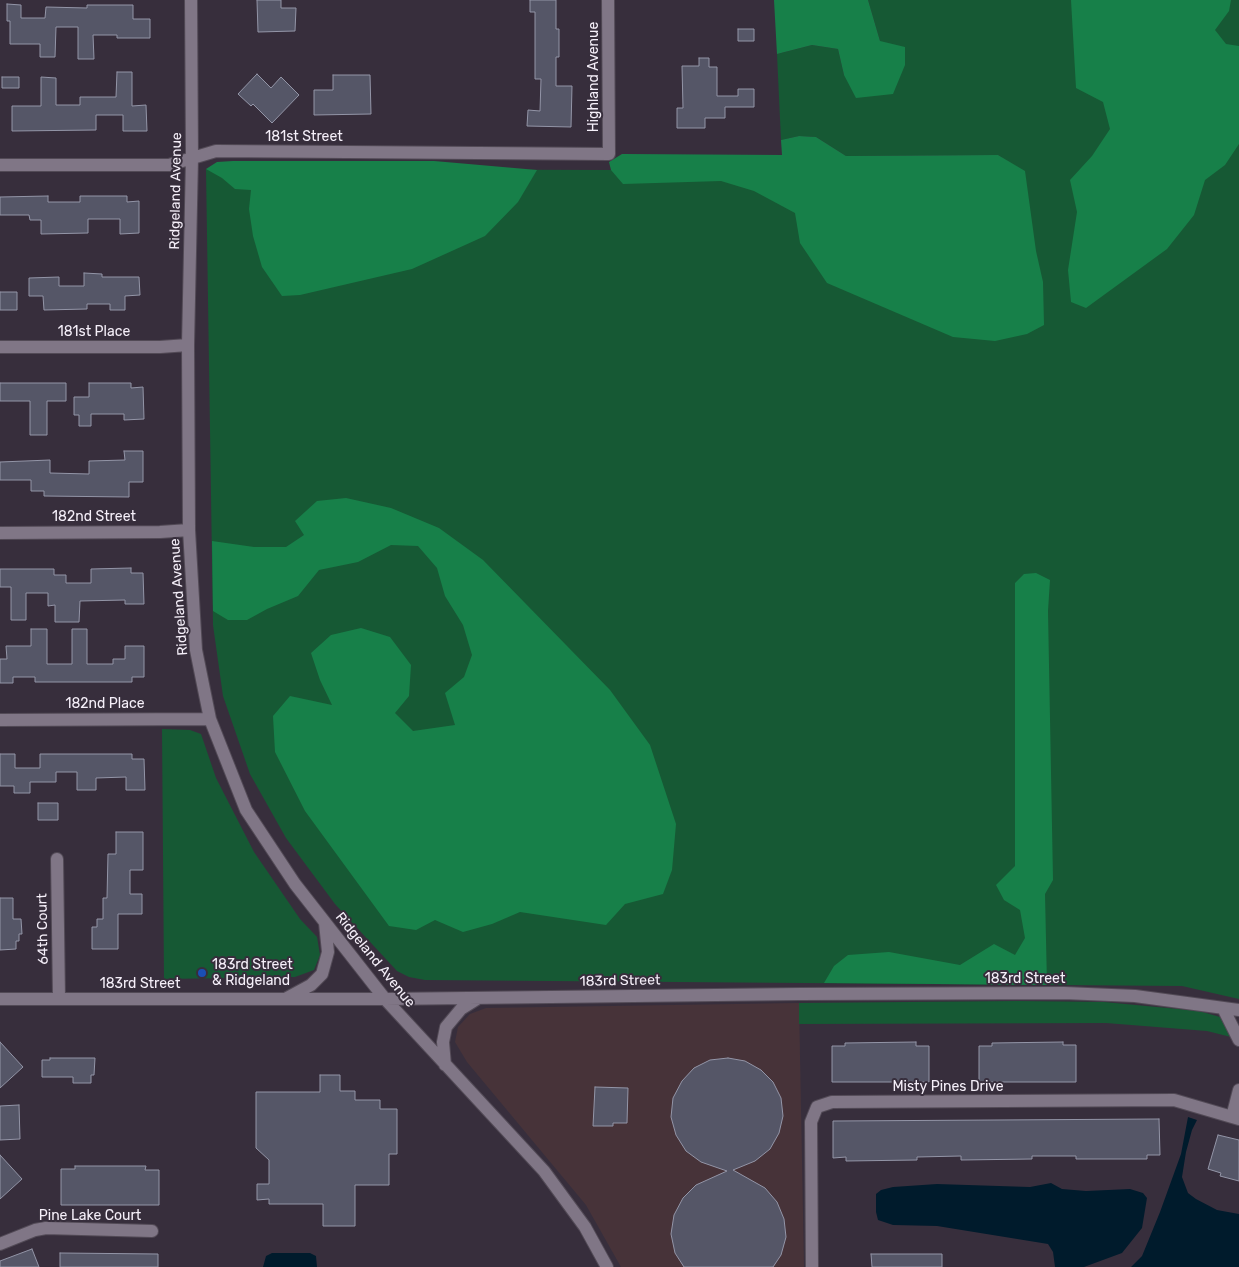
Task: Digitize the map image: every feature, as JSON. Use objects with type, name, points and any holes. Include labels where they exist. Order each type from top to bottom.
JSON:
[{"type":"street","name":"Ridgeland Avenue","points":[[191,0],[192,158],[188,345],[189,530],[196,650],[210,719],[246,810],[295,884],[385,999],[544,1171],[585,1227],[607,1267]]},
{"type":"street","name":"Highland Avenue","points":[[608,0],[609,154]]},
{"type":"street","name":"181st Street","points":[[0,165],[169,165],[216,151],[609,154]]},
{"type":"street","name":"181st Place","points":[[0,347],[160,347],[188,345]]},
{"type":"street","name":"182nd Street","points":[[0,533],[160,532],[189,530]]},
{"type":"street","name":"182nd Place","points":[[0,720],[210,719]]},
{"type":"street","name":"64th Court","points":[[56,859],[59,998]]},
{"type":"street","points":[[284,999],[311,984],[322,974],[328,952],[325,923]]},
{"type":"street","name":"183rd Street","points":[[0,999],[385,999],[1064,993],[1135,996],[1239,1010]]},
{"type":"street","points":[[445,1065],[443,1042],[446,1027],[461,1009],[478,998]]},
{"type":"street","points":[[1223,1008],[1239,1040]]},
{"type":"street","points":[[1236,1118],[1239,1090]]},
{"type":"street","name":"Misty Pines Drive","points":[[812,1267],[811,1122],[817,1107],[832,1102],[1174,1100],[1236,1118]]},
{"type":"street","name":"Pine Lake Court","points":[[0,1244],[34,1230],[46,1228],[152,1230]]},
{"type":"shaded area","points":[[799,1003],[804,1267],[621,1267],[586,1205],[467,1062],[455,1042],[458,1027],[470,1014],[486,1008]]},
{"type":"green space","points":[[774,0],[868,0],[880,41],[905,47],[905,65],[893,94],[856,98],[844,75],[838,49],[812,45],[777,54]]},
{"type":"green space","points":[[868,0],[1239,0],[1239,999],[1182,986],[425,980],[409,977],[397,971],[335,904],[286,838],[250,774],[223,696],[213,625],[206,169],[1023,171],[998,155],[846,156],[816,137],[799,136],[781,140],[777,54],[812,45],[838,49],[844,75],[880,41]]},
{"type":"green space","points":[[1071,0],[1231,0],[1229,11],[1215,30],[1226,44],[1239,46],[1239,144],[1225,165],[1205,180],[1194,215],[1167,249],[1086,308],[1071,302],[1068,270],[1077,212],[1070,180],[1092,156],[1110,129],[1103,102],[1076,88]]},
{"type":"green space","points":[[799,136],[816,137],[846,156],[998,155],[1025,171],[1036,251],[1043,282],[1044,325],[1027,334],[995,341],[953,337],[827,283],[800,243],[795,213],[754,191],[721,181],[623,184],[611,170],[609,162],[622,154],[782,155],[781,140]]},
{"type":"green space","points":[[434,161],[537,170],[518,202],[485,236],[412,269],[300,295],[282,296],[262,267],[253,236],[249,209],[251,190],[235,189],[222,178],[206,169],[217,162]]},
{"type":"green space","points":[[346,498],[391,508],[439,528],[483,560],[610,690],[650,745],[676,824],[672,870],[663,894],[625,904],[606,925],[520,912],[492,924],[463,932],[435,920],[416,930],[389,926],[305,811],[275,752],[273,716],[290,696],[332,705],[320,680],[311,653],[331,635],[361,628],[390,637],[411,665],[409,696],[395,713],[413,731],[455,725],[445,693],[464,677],[472,655],[463,625],[445,596],[437,568],[418,546],[391,545],[358,562],[319,570],[298,596],[247,620],[228,620],[213,611],[212,541],[254,547],[286,547],[304,535],[295,521],[317,501]]},
{"type":"green space","points":[[1036,573],[1050,580],[1048,611],[1053,880],[1045,894],[1047,985],[824,983],[834,966],[848,955],[889,952],[960,965],[994,944],[1015,955],[1025,938],[1020,910],[1004,900],[996,885],[1015,866],[1015,583],[1024,574]]},
{"type":"green space","points":[[162,729],[190,730],[201,734],[216,778],[254,852],[300,919],[317,937],[320,955],[314,970],[295,977],[164,979]]},
{"type":"green space","points":[[1104,1002],[1199,1011],[1220,1017],[1231,1037],[1207,1031],[1106,1023],[799,1024],[799,1003]]},
{"type":"water","points":[[1188,1117],[1197,1120],[1186,1152],[1182,1177],[1188,1193],[1196,1199],[1217,1210],[1239,1214],[1239,1267],[1131,1267],[1142,1256],[1160,1212],[1181,1154]]},
{"type":"water","points":[[1051,1183],[1062,1189],[1086,1191],[1130,1189],[1143,1193],[1147,1198],[1142,1228],[1122,1253],[1084,1267],[1055,1267],[1053,1252],[1048,1244],[937,1226],[893,1225],[878,1220],[876,1212],[876,1194],[881,1190],[893,1187],[937,1184],[1030,1187]]},
{"type":"water","points":[[272,1253],[310,1253],[316,1256],[317,1267],[263,1267],[266,1256]]},
{"type":"building","points":[[257,0],[281,0],[281,8],[296,8],[295,31],[258,32]]},
{"type":"building","points":[[530,0],[556,0],[556,29],[559,29],[559,57],[556,57],[556,86],[572,86],[571,127],[527,126],[528,110],[540,111],[541,79],[535,79],[535,12],[530,12]]},
{"type":"building","points":[[7,4],[21,5],[21,18],[45,18],[46,7],[87,8],[87,5],[133,5],[133,19],[150,19],[150,38],[117,38],[117,35],[93,35],[94,59],[78,59],[78,27],[56,27],[55,57],[40,57],[40,44],[10,44],[10,21],[7,21]]},
{"type":"building","points":[[738,29],[754,29],[754,41],[738,41]]},
{"type":"building","points":[[699,58],[709,58],[709,67],[717,67],[717,96],[738,96],[738,89],[754,89],[754,107],[725,107],[725,118],[705,118],[705,128],[677,128],[677,108],[683,108],[682,66],[699,66]]},
{"type":"building","points":[[117,72],[132,72],[132,106],[146,105],[147,131],[123,131],[123,115],[96,115],[96,130],[12,131],[12,106],[41,106],[41,77],[56,78],[56,105],[80,105],[80,97],[116,97]]},
{"type":"building","points":[[257,74],[271,88],[281,77],[299,95],[272,123],[253,104],[251,106],[238,94]]},
{"type":"building","points":[[333,75],[370,75],[371,114],[314,115],[314,90],[333,90]]},
{"type":"building","points":[[2,77],[19,77],[19,88],[2,88]]},
{"type":"building","points":[[48,196],[48,202],[80,202],[80,196],[127,196],[127,202],[139,201],[139,233],[120,234],[120,219],[88,219],[88,233],[41,234],[41,220],[30,220],[29,215],[0,215],[0,197]]},
{"type":"building","points":[[84,273],[102,274],[102,277],[139,277],[140,295],[125,296],[125,310],[110,310],[110,304],[87,304],[87,309],[44,310],[43,296],[29,296],[29,278],[59,277],[59,286],[84,286]]},
{"type":"building","points":[[0,292],[17,292],[17,310],[0,310]]},
{"type":"building","points":[[0,383],[66,383],[66,401],[47,401],[47,435],[30,435],[30,401],[0,401]]},
{"type":"building","points":[[89,383],[131,383],[131,388],[143,387],[144,419],[124,420],[124,414],[91,414],[91,426],[79,426],[79,415],[74,415],[74,397],[89,397]]},
{"type":"building","points":[[124,451],[143,451],[143,482],[129,482],[129,497],[44,496],[44,491],[31,491],[31,480],[0,480],[0,462],[50,460],[50,473],[89,474],[89,461],[125,460]]},
{"type":"building","points":[[131,568],[131,573],[143,573],[144,604],[125,604],[125,600],[80,601],[79,622],[55,622],[55,605],[48,606],[48,593],[26,593],[26,620],[11,620],[11,587],[0,587],[0,569],[54,569],[54,575],[66,575],[66,583],[91,583],[91,569]]},
{"type":"building","points":[[31,629],[47,629],[47,664],[72,664],[72,629],[87,629],[87,664],[113,664],[113,659],[125,659],[125,646],[144,646],[144,677],[132,677],[132,682],[35,682],[35,677],[13,677],[13,683],[0,683],[0,659],[7,659],[6,646],[31,646]]},
{"type":"building","points":[[0,754],[15,754],[15,768],[40,768],[40,754],[132,754],[132,759],[144,759],[145,790],[126,790],[126,777],[96,778],[96,790],[77,790],[77,772],[56,772],[56,782],[30,782],[30,793],[14,793],[14,786],[0,786]]},
{"type":"building","points":[[38,803],[58,803],[58,820],[38,820]]},
{"type":"building","points":[[116,832],[143,832],[143,870],[130,870],[130,894],[142,894],[142,914],[118,914],[118,949],[92,949],[92,927],[97,927],[97,919],[103,919],[103,898],[107,898],[108,854],[116,854]]},
{"type":"building","points":[[0,898],[13,898],[13,919],[21,919],[22,934],[19,934],[19,941],[16,941],[16,949],[0,950]]},
{"type":"building","points":[[0,1042],[23,1067],[0,1088]]},
{"type":"building","points":[[916,1042],[916,1046],[929,1046],[929,1082],[832,1082],[832,1046],[845,1046],[845,1043]]},
{"type":"building","points":[[1063,1042],[1063,1045],[1076,1045],[1076,1082],[979,1082],[979,1046],[992,1046],[992,1043]]},
{"type":"building","points":[[50,1058],[95,1058],[94,1075],[91,1075],[91,1083],[73,1083],[73,1077],[42,1077],[42,1060],[50,1060]]},
{"type":"building","points":[[728,1058],[745,1061],[761,1070],[773,1082],[781,1098],[783,1116],[779,1133],[770,1149],[755,1161],[733,1170],[765,1188],[777,1202],[784,1219],[786,1237],[781,1255],[773,1267],[684,1267],[675,1253],[671,1234],[674,1215],[683,1198],[696,1185],[727,1171],[701,1162],[686,1151],[676,1135],[671,1117],[673,1098],[682,1081],[694,1068],[710,1060]]},
{"type":"building","points":[[320,1075],[340,1075],[340,1091],[355,1091],[355,1100],[380,1100],[380,1109],[397,1109],[397,1154],[389,1154],[389,1185],[355,1185],[355,1226],[323,1226],[323,1204],[269,1204],[269,1199],[257,1200],[257,1184],[269,1184],[269,1160],[256,1148],[256,1092],[320,1092]]},
{"type":"building","points":[[595,1087],[628,1088],[627,1123],[613,1123],[613,1126],[593,1126]]},
{"type":"building","points":[[19,1105],[20,1139],[0,1140],[0,1106]]},
{"type":"building","points":[[1159,1119],[1160,1155],[1147,1155],[1147,1159],[1076,1159],[1076,1156],[1032,1156],[1032,1159],[961,1160],[961,1156],[917,1157],[917,1160],[846,1161],[846,1157],[833,1158],[833,1121]]},
{"type":"building","points":[[1218,1135],[1239,1140],[1239,1181],[1220,1176],[1221,1173],[1208,1169]]},
{"type":"building","points":[[0,1155],[22,1179],[0,1199]]},
{"type":"building","points":[[75,1166],[146,1166],[145,1170],[159,1170],[159,1205],[61,1205],[61,1169],[75,1169]]},
{"type":"building","points":[[32,1249],[39,1267],[0,1267],[0,1261]]},
{"type":"building","points":[[60,1253],[158,1254],[158,1267],[60,1267]]},
{"type":"building","points":[[871,1254],[942,1254],[942,1267],[872,1267]]},
{"type":"place","name":"183rd Street & Ridgeland","points":[[202,973]]}]
